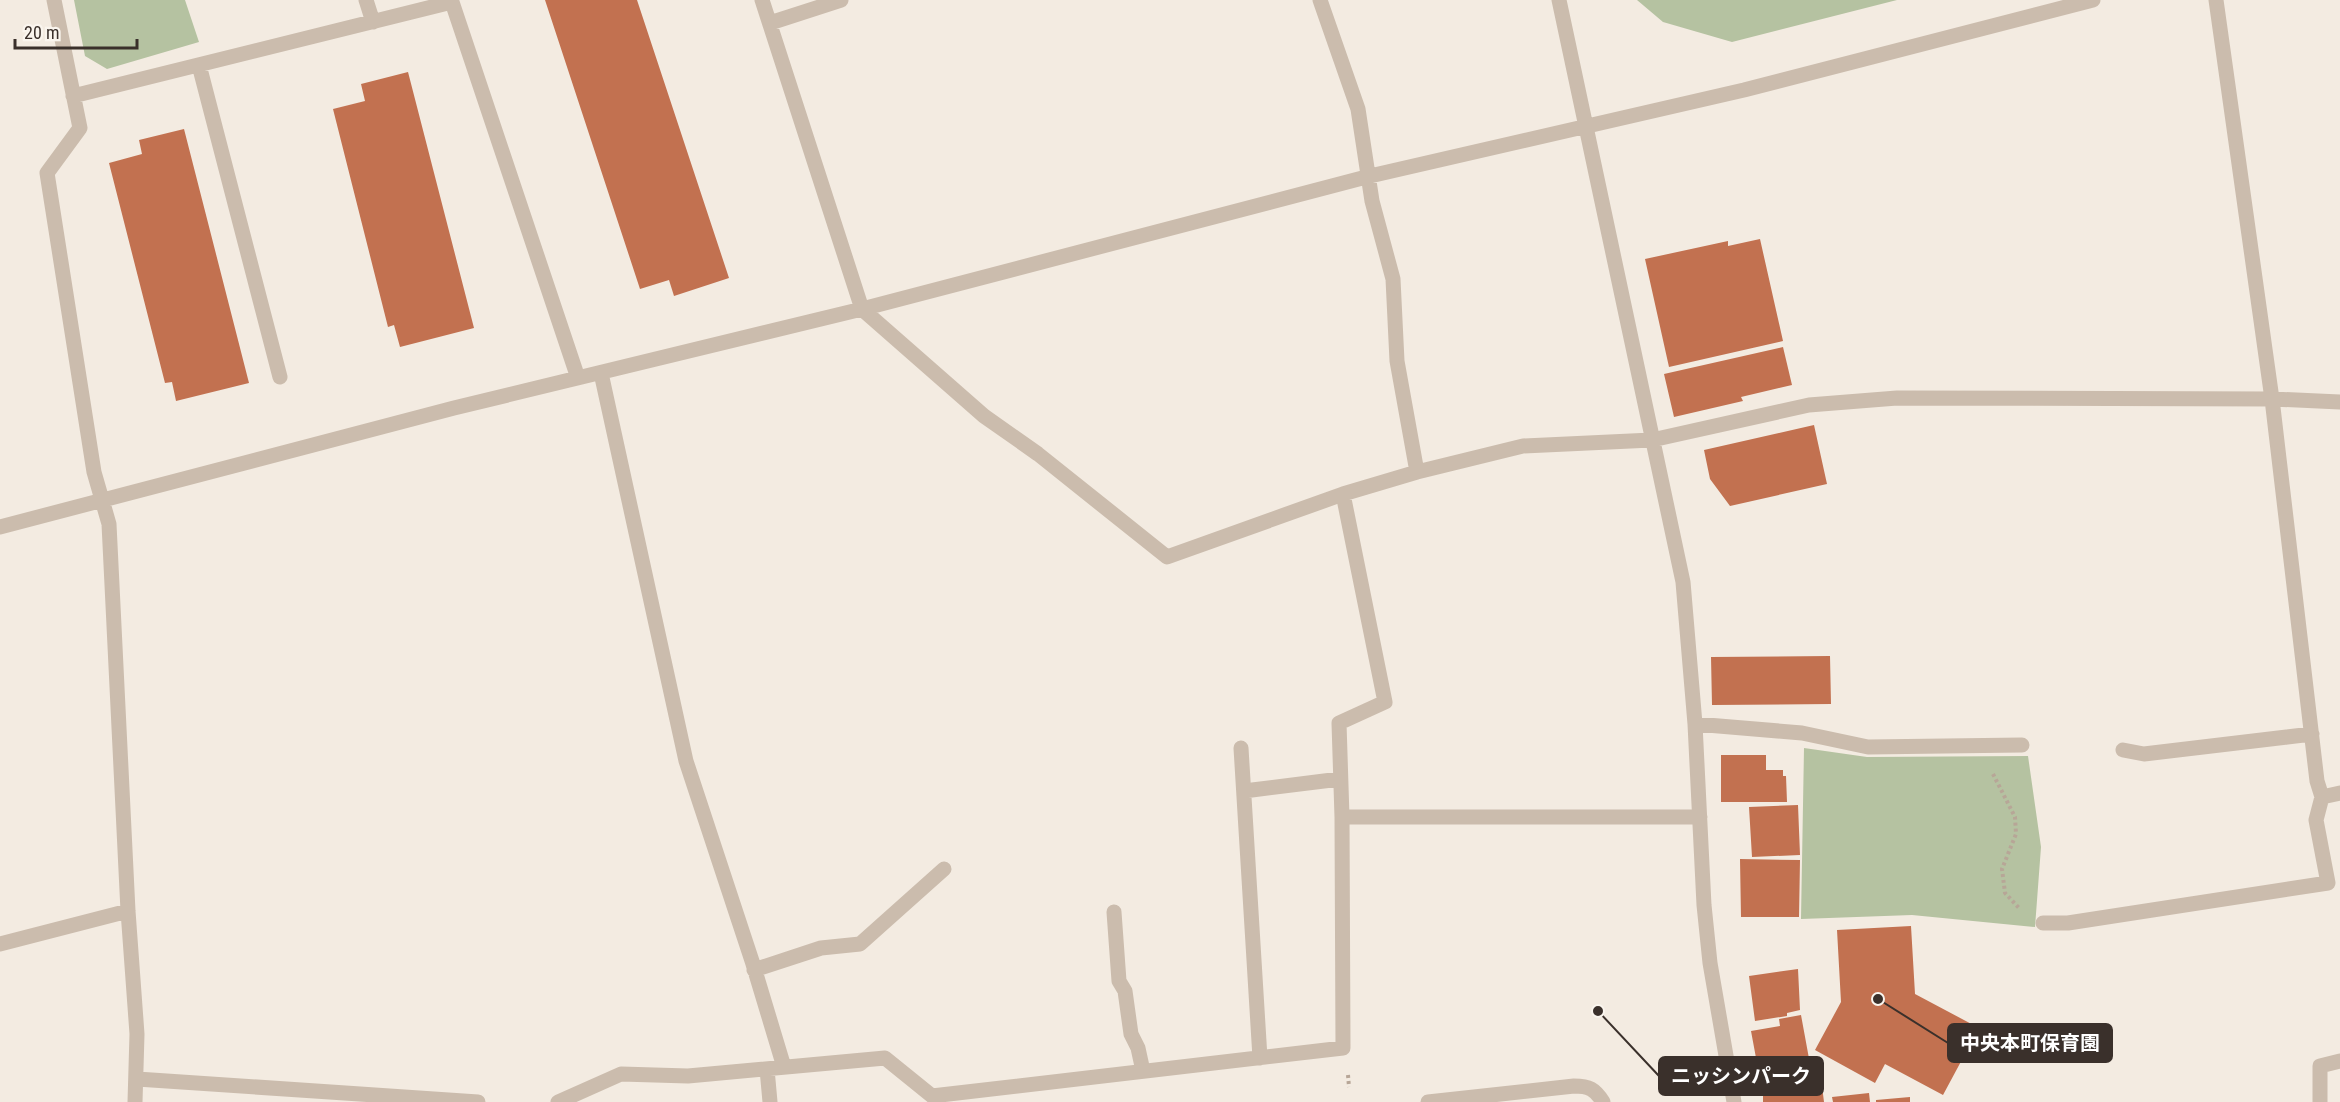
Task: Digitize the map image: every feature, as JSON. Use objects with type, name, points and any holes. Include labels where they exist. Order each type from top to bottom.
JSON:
[{"type":"street","points":[[54,0],[80,128],[47,173],[94,472],[109,524],[128,912],[137,1034],[135,1102]]},
{"type":"street","points":[[366,0],[374,22]]},
{"type":"street","points":[[762,0],[862,309],[984,416],[1038,454],[1167,557],[1343,494],[1417,472],[1523,446],[1652,440],[1809,405],[1897,398],[2272,399],[2340,402]]},
{"type":"street","points":[[770,23],[842,0]]},
{"type":"street","points":[[1320,0],[1359,109],[1372,201],[1393,279],[1397,361],[1417,472]]},
{"type":"street","points":[[1559,0],[1683,582],[1695,724],[1704,905],[1710,963],[1734,1102]]},
{"type":"street","points":[[0,526],[102,502],[454,408],[862,309],[1370,176],[1744,90],[2093,0]]},
{"type":"street","points":[[2043,923],[2068,923],[2328,883],[2316,820],[2322,797],[2312,734],[2272,399],[2216,0]]},
{"type":"street","points":[[73,96],[452,2],[578,378]]},
{"type":"street","points":[[199,65],[280,377]]},
{"type":"street","points":[[601,373],[686,761],[784,1067]]},
{"type":"street","points":[[558,1102],[579,1098],[621,1074],[688,1076],[885,1058],[932,1096],[1343,1047],[1342,817],[1339,723],[1385,702],[1343,494]]},
{"type":"street","points":[[1695,724],[1802,734],[1868,747],[2022,745]]},
{"type":"street","points":[[2123,750],[2144,754],[2312,734]]},
{"type":"street","points":[[1241,748],[1260,1058]]},
{"type":"street","points":[[1244,791],[1340,779]]},
{"type":"street","points":[[2322,797],[2340,793]]},
{"type":"street","points":[[1342,817],[1700,816]]},
{"type":"street","points":[[754,970],[822,948],[860,944],[944,869]]},
{"type":"street","points":[[0,944],[128,912]]},
{"type":"street","points":[[1114,912],[1119,981],[1125,991],[1131,1034],[1138,1048],[1143,1071]]},
{"type":"street","points":[[2320,1102],[2320,1066],[2340,1061]]},
{"type":"street","points":[[766,1069],[770,1102]]},
{"type":"street","points":[[137,1079],[478,1102]]},
{"type":"street","points":[[1428,1102],[1589,1086],[1603,1102]]},
{"type":"path","points":[[1980,746],[2015,817],[2016,834],[2002,869],[2005,893],[2020,909],[2043,923]]},
{"type":"green space","points":[[74,0],[185,0],[199,42],[107,69],[85,56]]},
{"type":"green space","points":[[1637,0],[1897,0],[1732,42],[1663,22]]},
{"type":"green space","points":[[1804,748],[1867,757],[2028,756],[2041,847],[2035,927],[1912,915],[1801,919]]},
{"type":"building","points":[[545,0],[637,0],[729,278],[674,296],[669,280],[640,289]]},
{"type":"building","points":[[408,72],[474,328],[400,347],[394,325],[388,327],[333,109],[365,101],[361,84]]},
{"type":"building","points":[[184,129],[249,383],[176,401],[172,382],[165,383],[109,163],[142,154],[139,140]]},
{"type":"building","points":[[1760,239],[1783,341],[1669,367],[1645,259],[1728,241],[1728,246]]},
{"type":"building","points":[[1783,347],[1792,385],[1741,397],[1743,401],[1674,417],[1664,374]]},
{"type":"building","points":[[1814,425],[1827,484],[1730,506],[1710,479],[1704,450]]},
{"type":"building","points":[[1830,656],[1831,704],[1712,705],[1711,657]]},
{"type":"building","points":[[1721,755],[1766,755],[1766,770],[1783,770],[1783,776],[1786,776],[1787,802],[1721,802]]},
{"type":"building","points":[[1798,805],[1800,855],[1752,857],[1749,807]]},
{"type":"building","points":[[1740,859],[1800,860],[1799,917],[1741,917]]},
{"type":"building","points":[[1911,926],[1915,994],[1979,1028],[1943,1095],[1885,1064],[1875,1083],[1815,1050],[1841,1002],[1837,930]]},
{"type":"building","points":[[1798,969],[1800,1010],[1787,1013],[1787,1016],[1755,1021],[1749,976]]},
{"type":"building","points":[[1801,1015],[1810,1064],[1759,1074],[1751,1031],[1780,1026],[1779,1019]]},
{"type":"building","points":[[1822,1086],[1824,1102],[1763,1102],[1763,1091]]},
{"type":"building","points":[[1869,1093],[1870,1102],[1833,1102],[1832,1097]]},
{"type":"building","points":[[1910,1097],[1910,1102],[1876,1102],[1876,1100]]},
{"type":"place","name":"中央本町保育園","points":[[1878,999]]},
{"type":"place","name":"ニッシンパーク","points":[[1598,1011]]}]
